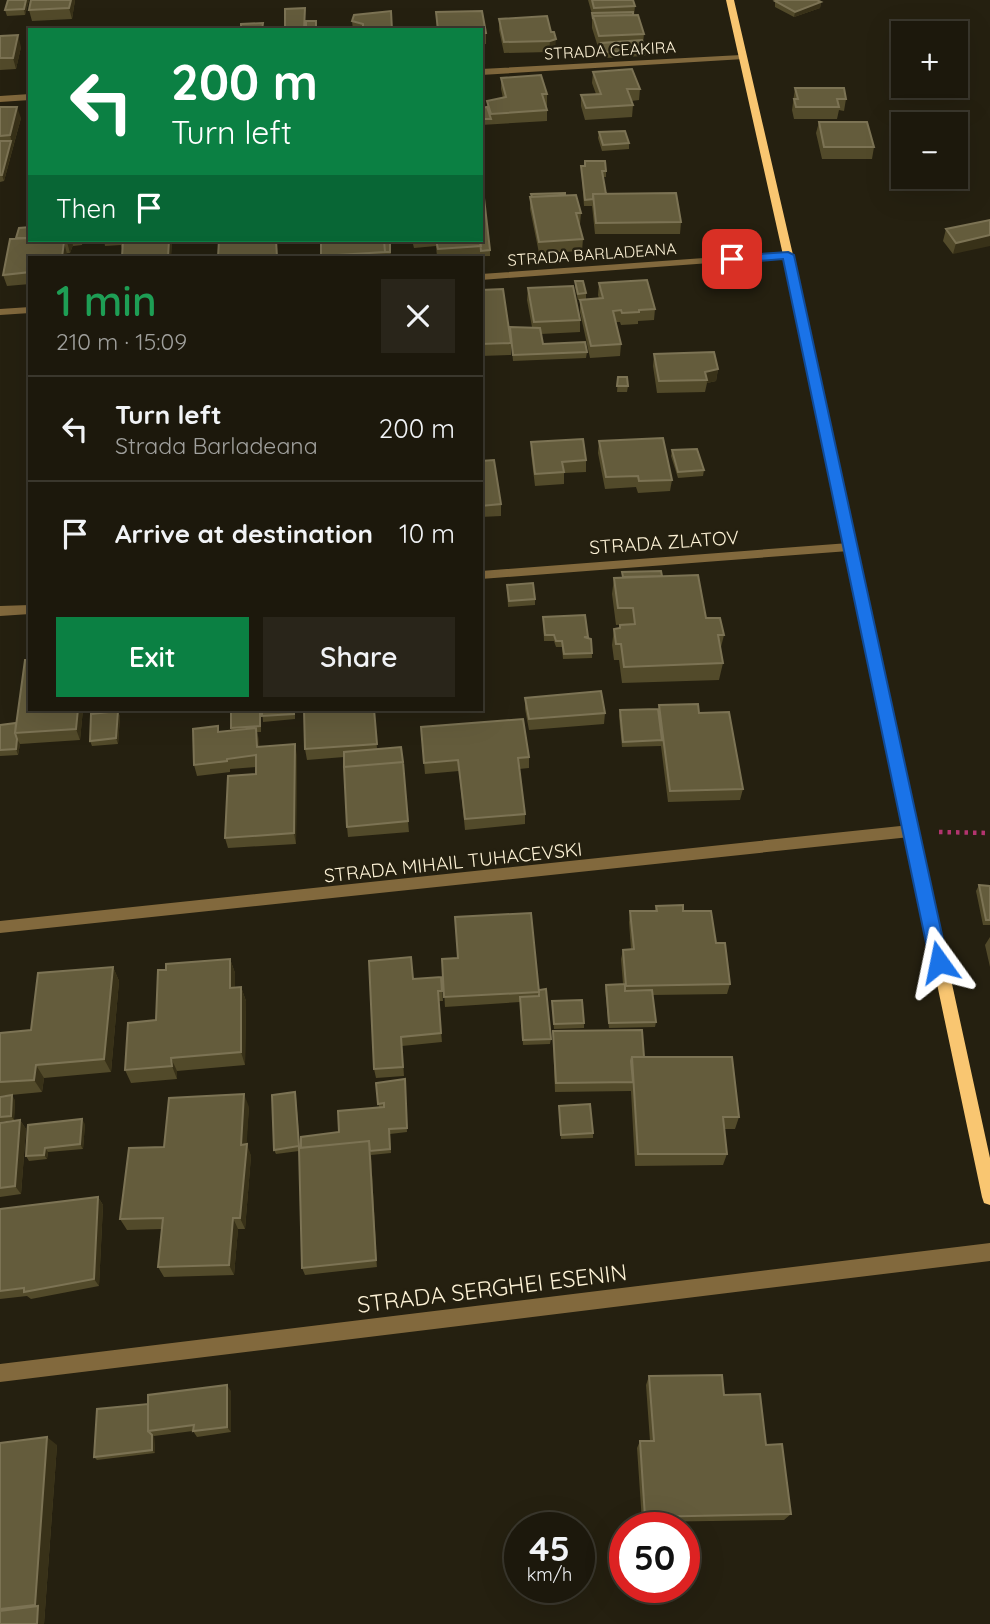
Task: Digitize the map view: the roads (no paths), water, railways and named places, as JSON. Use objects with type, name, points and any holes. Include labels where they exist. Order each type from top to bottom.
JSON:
[{"type":"main road","points":[[730,0],[788,255],[990,1197]]},
{"type":"street","name":"STRADA CEAKIRA","points":[[483,72],[741,57]]},
{"type":"street","points":[[0,99],[28,97]]},
{"type":"street","name":"STRADA BARLADEANA","points":[[483,277],[788,255]]},
{"type":"street","points":[[0,312],[28,310]]},
{"type":"street","name":"STRADA ZLATOV","points":[[483,575],[849,547]]},
{"type":"street","points":[[0,611],[28,609]]},
{"type":"street","name":"STRADA MIHAIL TUHACEVSKI","points":[[0,928],[910,831]]},
{"type":"street","name":"STRADA SERGHEI ESENIN","points":[[0,1373],[990,1252]]}]
